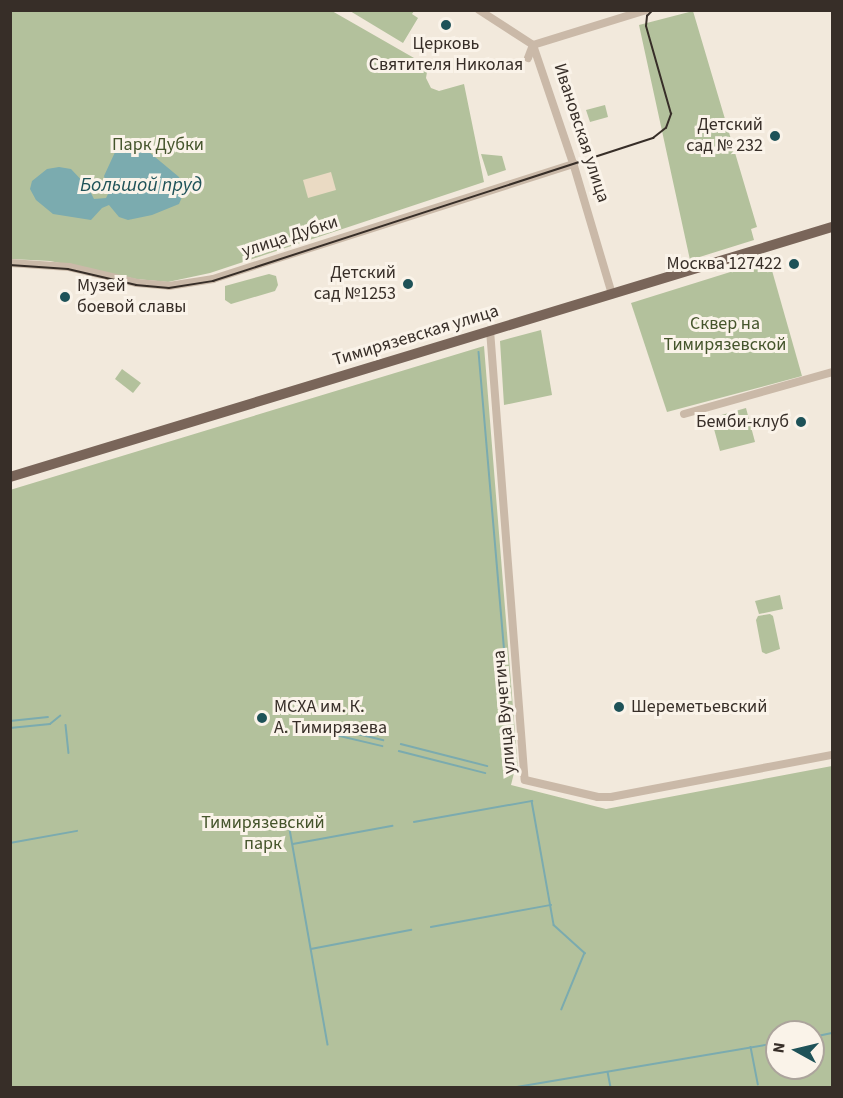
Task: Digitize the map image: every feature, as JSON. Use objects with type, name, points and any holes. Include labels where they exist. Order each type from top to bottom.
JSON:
[{"type":"main road","name":"Тимирязевская улица","points":[[10,477],[832,227]]},
{"type":"street","name":"Ивановская улица","points":[[479,10],[533,45],[574,164],[612,294]]},
{"type":"street","points":[[528,58],[533,45],[646,10]]},
{"type":"street","name":"улица Дубки","points":[[10,263],[69,267],[137,283],[169,286],[213,279],[574,164]]},
{"type":"street","name":"улица Вучетича","points":[[490,330],[525,780],[598,797],[611,797],[832,755]]},
{"type":"street","points":[[684,414],[832,372]]},
{"type":"green space","name":"Парк Дубки","points":[[11,11],[332,11],[428,66],[426,78],[431,88],[439,91],[464,84],[484,182],[210,273],[168,282],[136,279],[50,261],[11,259]]},
{"type":"green space","points":[[350,11],[414,11],[412,14],[418,18],[403,43]]},
{"type":"green space","points":[[693,11],[757,227],[751,229],[754,240],[690,260],[639,25]]},
{"type":"green space","points":[[605,105],[608,117],[590,122],[586,110]]},
{"type":"green space","points":[[481,154],[502,156],[506,170],[488,176]]},
{"type":"green space","name":"Сквер на Тимирязевской","points":[[769,260],[802,376],[667,412],[631,303]]},
{"type":"green space","points":[[269,274],[276,276],[278,285],[275,291],[231,304],[225,300],[225,286]]},
{"type":"green space","points":[[541,330],[552,395],[504,405],[500,341]]},
{"type":"green space","name":"Тимирязевский парк","points":[[484,346],[518,770],[515,769],[511,785],[606,809],[832,766],[832,1087],[11,1087],[10,490]]},
{"type":"green space","points":[[122,369],[141,383],[133,393],[115,379]]},
{"type":"green space","points":[[746,408],[755,442],[720,451],[711,418]]},
{"type":"green space","points":[[780,595],[783,609],[759,614],[755,601]]},
{"type":"green space","points":[[770,614],[773,616],[780,649],[766,654],[762,652],[756,620],[758,616]]},
{"type":"shaded area","points":[[331,172],[336,190],[308,198],[303,180]]},
{"type":"water","name":"Большой пруд","points":[[122,145],[149,152],[179,177],[185,190],[179,204],[152,215],[128,220],[119,217],[109,205],[102,208],[91,220],[53,214],[36,200],[30,189],[32,181],[47,169],[59,167],[71,169],[88,187],[94,199],[106,198],[109,192],[104,176],[116,150]]},
{"type":"waterway","points":[[479,352],[505,657]]},
{"type":"waterway","points":[[10,728],[50,724],[60,716]]},
{"type":"waterway","points":[[10,721],[48,717]]},
{"type":"waterway","points":[[66,725],[69,753]]},
{"type":"waterway","points":[[325,726],[383,740]]},
{"type":"waterway","points":[[323,732],[382,746]]},
{"type":"waterway","points":[[401,744],[487,766]]},
{"type":"waterway","points":[[399,751],[485,773]]},
{"type":"waterway","points":[[414,822],[532,801],[554,925],[585,953],[562,1009]]},
{"type":"waterway","points":[[288,818],[328,1044]]},
{"type":"waterway","points":[[293,844],[392,826]]},
{"type":"waterway","points":[[10,843],[77,831]]},
{"type":"waterway","points":[[431,927],[551,905]]},
{"type":"waterway","points":[[311,949],[411,930]]},
{"type":"waterway","points":[[825,1034],[832,1033]]},
{"type":"waterway","points":[[511,1088],[765,1045]]},
{"type":"waterway","points":[[751,1047],[758,1084]]},
{"type":"waterway","points":[[608,1072],[611,1088]]},
{"type":"tram line","points":[[10,265],[68,269],[136,285],[169,288],[213,281],[653,138],[666,128],[671,114],[646,26],[647,16],[653,10]]},
{"type":"place","name":"Церковь Святителя Николая","points":[[446,25]]},
{"type":"place","name":"Детский сад № 232","points":[[775,136]]},
{"type":"place","name":"Москва 127422","points":[[794,264]]},
{"type":"place","name":"Детский сад №1253","points":[[408,284]]},
{"type":"place","name":"Музей боевой славы","points":[[65,297]]},
{"type":"place","name":"Бемби-клуб","points":[[801,422]]},
{"type":"place","name":"Шереметьевский","points":[[619,707]]},
{"type":"place","name":"МСХА им. К. А. Тимирязева","points":[[262,718]]}]
